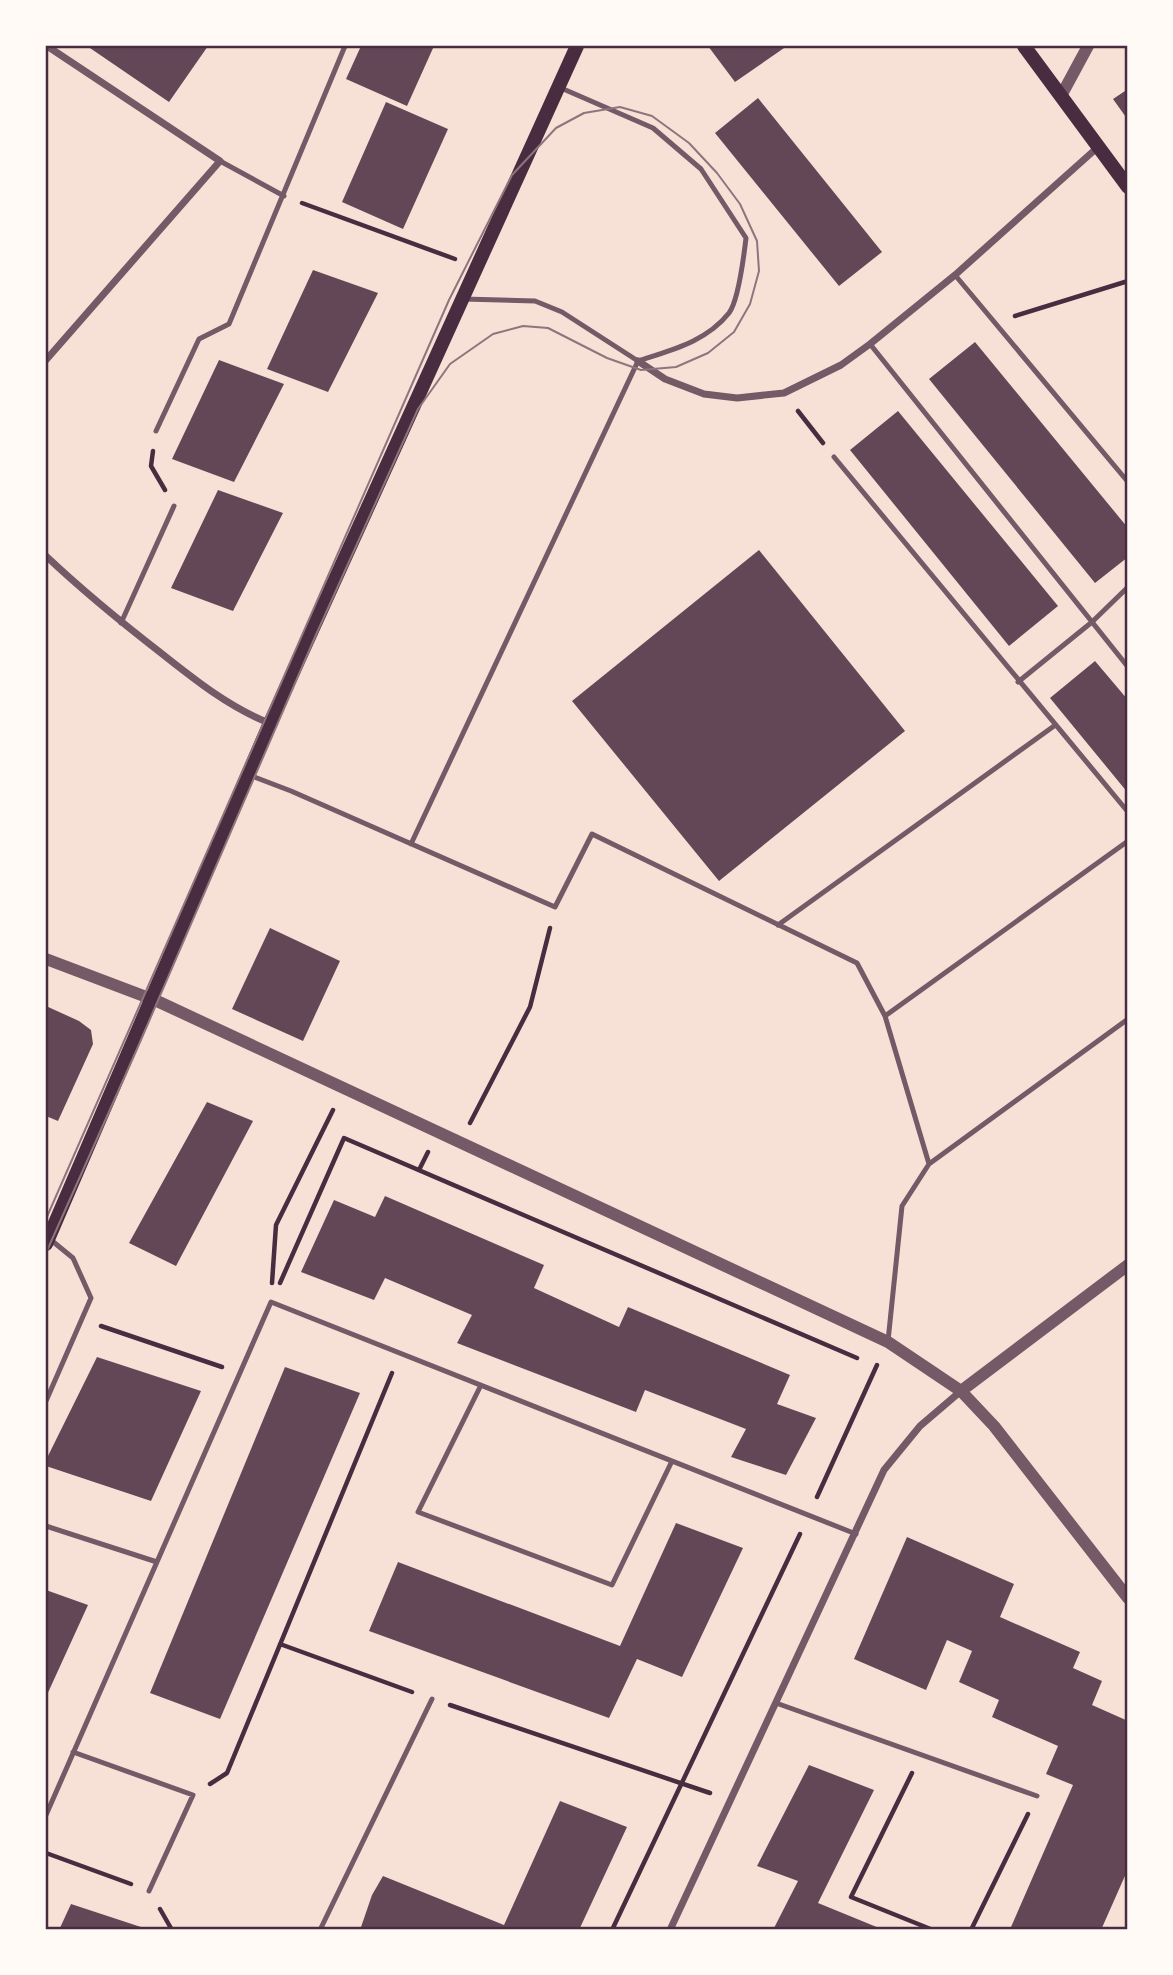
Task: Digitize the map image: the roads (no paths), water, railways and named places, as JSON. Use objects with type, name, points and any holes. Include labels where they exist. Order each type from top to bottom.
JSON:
[{"type":"main road","points":[[47,1241],[270,723],[577,46]]},
{"type":"main road","points":[[1024,46],[1128,187]]},
{"type":"street","points":[[46,360],[220,161],[47,46]]},
{"type":"street","points":[[1061,96],[1088,46]]},
{"type":"street","points":[[638,361],[665,379],[704,394],[737,398],[784,393],[841,365],[870,344],[954,275],[1098,147]]},
{"type":"street","points":[[46,556],[121,623],[214,693],[236,708],[270,723]]},
{"type":"street","points":[[46,959],[150,998],[888,1342],[961,1391],[994,1426],[1128,1598]]},
{"type":"street","points":[[670,1930],[884,1470],[920,1426],[961,1391],[1128,1265]]},
{"type":"lane","points":[[156,431],[199,340],[229,324],[345,46]]},
{"type":"lane","points":[[411,844],[638,361],[699,341],[730,312],[742,269],[746,239],[701,169],[653,128],[558,87]]},
{"type":"lane","points":[[220,161],[284,196]]},
{"type":"lane","points":[[954,275],[1128,482]]},
{"type":"lane","points":[[463,299],[536,301],[562,312],[638,361]]},
{"type":"lane","points":[[870,344],[1128,667]]},
{"type":"lane","points":[[834,457],[1054,726],[1128,812]]},
{"type":"lane","points":[[121,623],[174,506]]},
{"type":"lane","points":[[1018,682],[1092,622],[1128,587]]},
{"type":"lane","points":[[778,925],[1054,726]]},
{"type":"lane","points":[[248,774],[555,907],[592,835],[857,963],[885,1016],[929,1164]]},
{"type":"lane","points":[[885,1016],[1128,841]]},
{"type":"lane","points":[[888,1342],[902,1206],[929,1164],[1128,1019]]},
{"type":"lane","points":[[46,1401],[91,1298],[73,1258],[47,1241]]},
{"type":"lane","points":[[46,1815],[271,1302],[856,1534]]},
{"type":"lane","points":[[481,1385],[418,1512],[612,1585],[672,1461]]},
{"type":"lane","points":[[46,1525],[157,1562]]},
{"type":"lane","points":[[320,1930],[432,1699]]},
{"type":"lane","points":[[776,1703],[1037,1796]]},
{"type":"lane","points":[[73,1752],[193,1795],[149,1891]]},
{"type":"tram line","points":[[46,1219],[449,300],[512,175],[556,128],[584,113],[620,107],[652,116],[689,143],[717,173],[740,204],[757,241],[759,271],[750,304],[734,332],[708,353],[676,367],[641,370],[607,358],[548,328],[523,326],[493,334],[450,364],[418,409],[315,637],[46,1253]]}]
